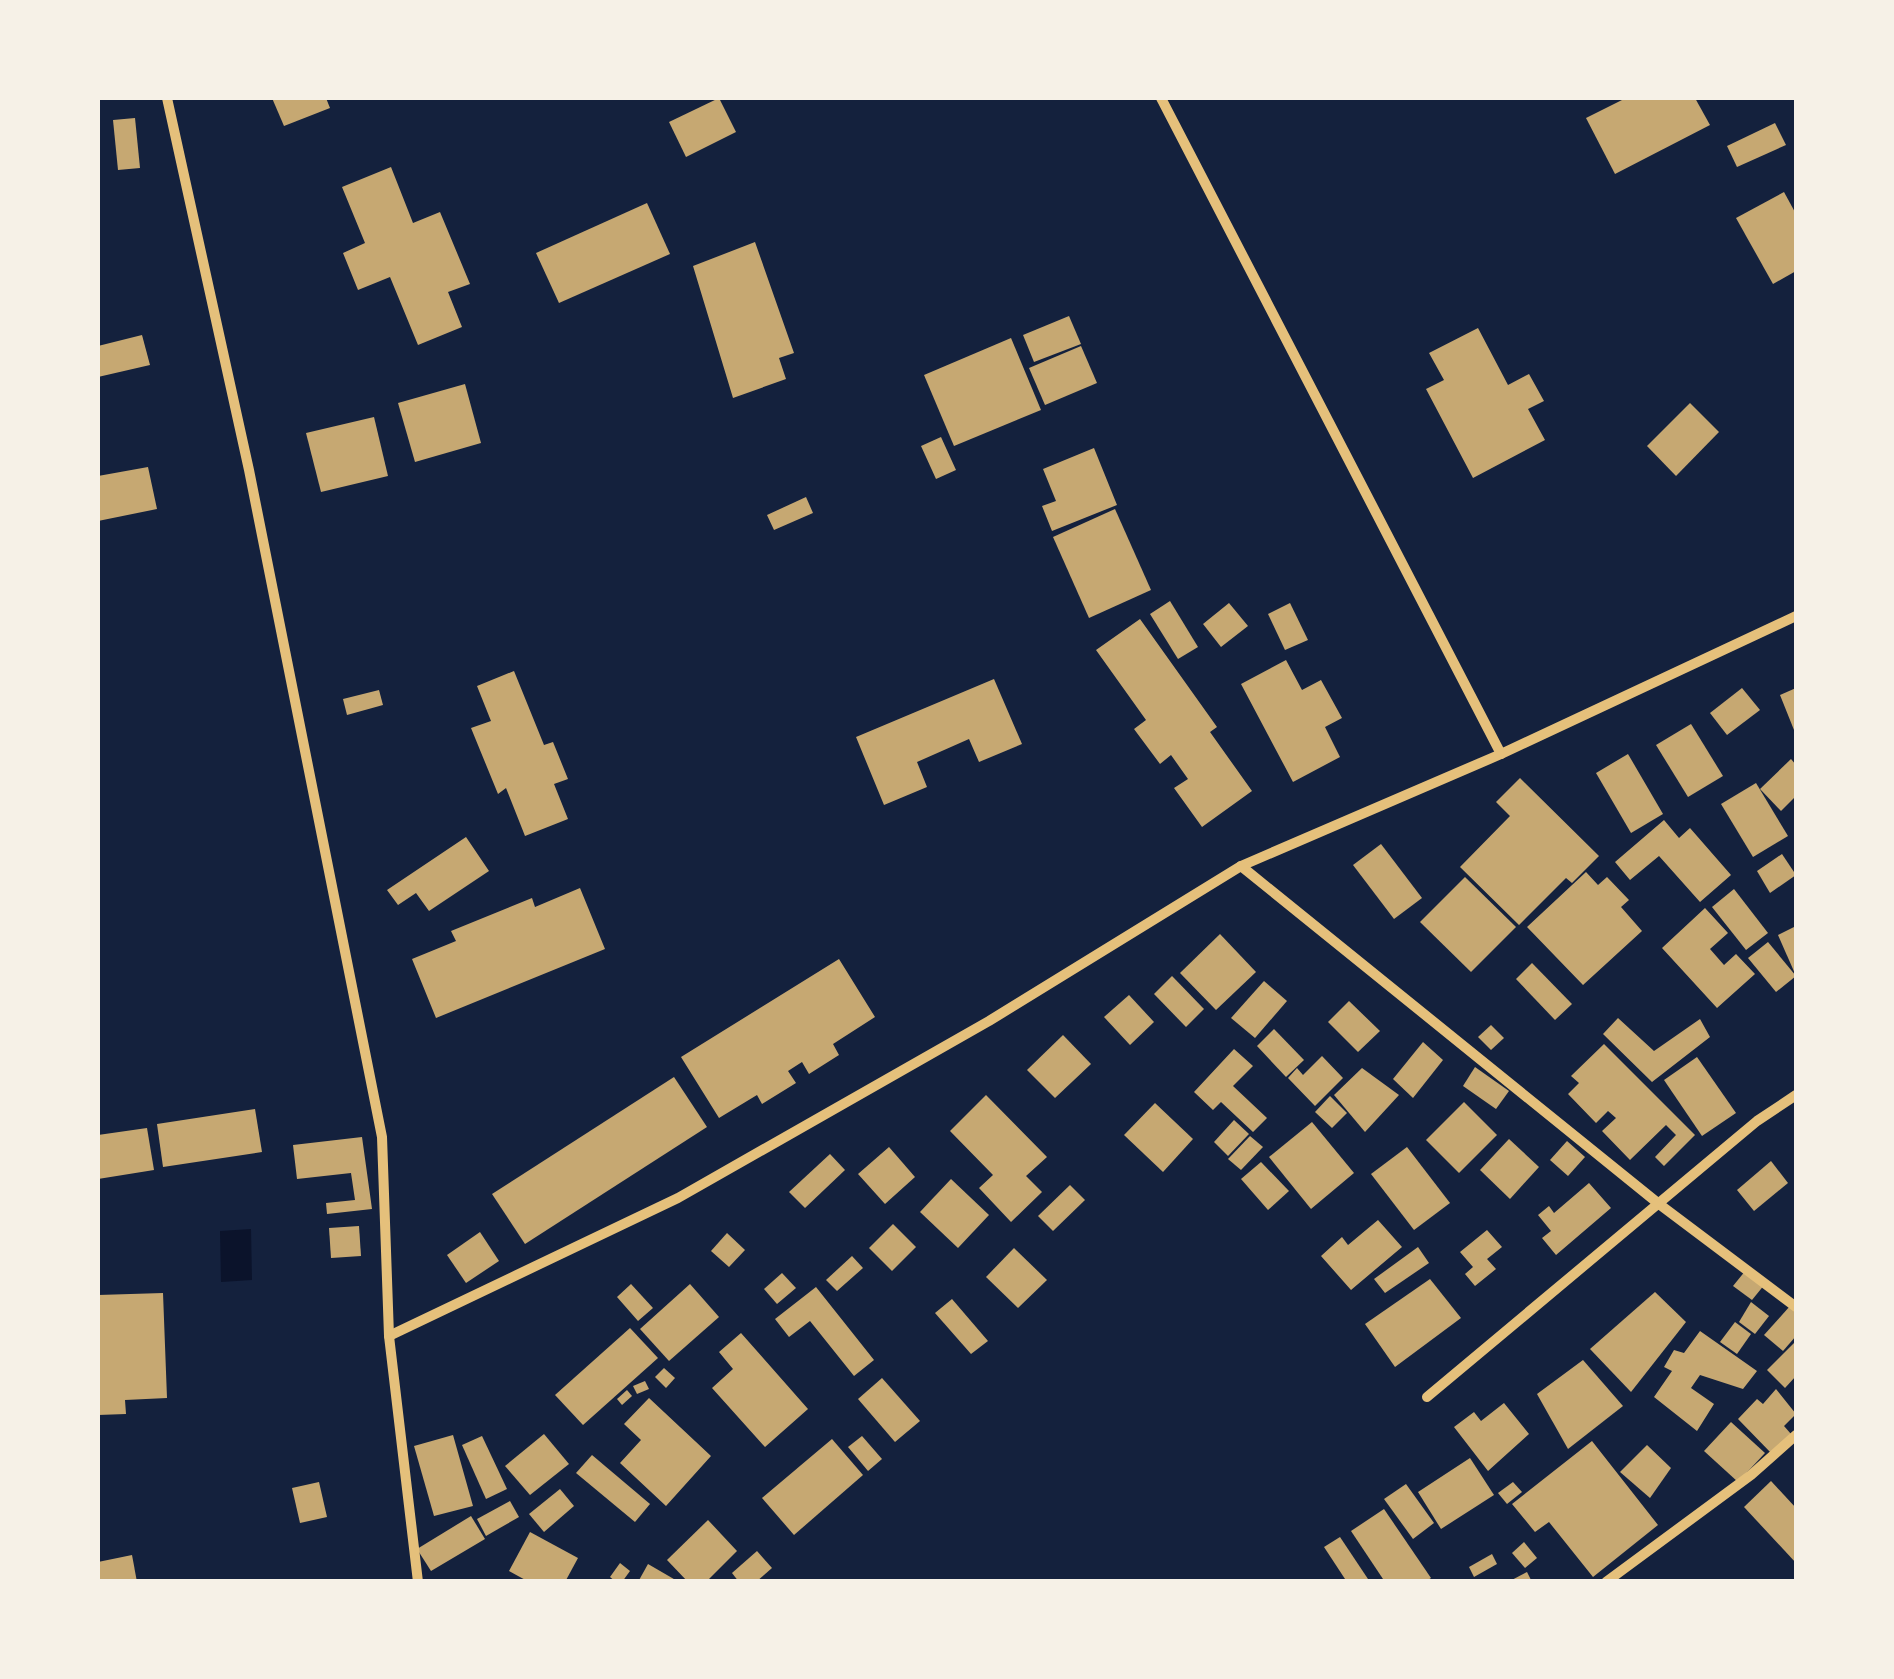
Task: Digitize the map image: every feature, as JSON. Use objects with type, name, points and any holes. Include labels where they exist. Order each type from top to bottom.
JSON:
[{"type":"street","points":[[167,98],[249,470],[382,1137],[389,1336],[418,1582]]},
{"type":"street","points":[[1161,98],[1501,754]]},
{"type":"street","points":[[389,1336],[678,1198],[989,1021],[1241,866],[1501,754],[1796,616]]},
{"type":"street","points":[[1241,866],[1659,1204],[1796,1308]]},
{"type":"street","points":[[1428,1396],[1758,1121],[1796,1095]]},
{"type":"street","points":[[1606,1582],[1751,1475],[1796,1435]]},
{"type":"water","points":[[251,1229],[252,1280],[221,1282],[220,1231]]},
{"type":"building","points":[[272,98],[326,98],[330,108],[284,126]]},
{"type":"building","points":[[719,98],[736,132],[686,157],[669,122]]},
{"type":"building","points":[[1626,98],[1695,98],[1710,125],[1615,174],[1586,118]]},
{"type":"building","points":[[135,118],[140,168],[118,170],[113,120]]},
{"type":"building","points":[[1775,123],[1786,145],[1737,167],[1727,146]]},
{"type":"building","points":[[391,167],[413,223],[440,212],[470,284],[448,292],[462,327],[418,345],[390,277],[358,290],[343,253],[365,243],[342,187]]},
{"type":"building","points":[[1784,192],[1796,214],[1796,271],[1773,284],[1736,218]]},
{"type":"building","points":[[647,203],[670,254],[559,303],[536,253]]},
{"type":"building","points":[[755,242],[794,353],[779,358],[786,379],[733,398],[693,266]]},
{"type":"building","points":[[1069,316],[1081,344],[1034,362],[1023,335]]},
{"type":"building","points":[[1478,328],[1508,385],[1529,374],[1544,401],[1528,409],[1545,440],[1473,478],[1426,389],[1444,380],[1429,353]]},
{"type":"building","points":[[142,335],[150,365],[98,377],[98,346]]},
{"type":"building","points":[[1011,338],[1041,410],[954,446],[924,375]]},
{"type":"building","points":[[1081,346],[1097,383],[1045,405],[1029,368]]},
{"type":"building","points":[[465,384],[481,443],[415,462],[398,403]]},
{"type":"building","points":[[1690,403],[1719,432],[1676,476],[1647,446]]},
{"type":"building","points":[[374,417],[388,476],[321,492],[306,433]]},
{"type":"building","points":[[941,437],[956,470],[936,479],[921,446]]},
{"type":"building","points":[[1094,448],[1117,505],[1052,531],[1042,506],[1056,501],[1043,469]]},
{"type":"building","points":[[148,467],[157,509],[98,521],[98,476]]},
{"type":"building","points":[[806,497],[813,513],[774,530],[767,515]]},
{"type":"building","points":[[1115,509],[1151,590],[1089,618],[1053,537]]},
{"type":"building","points":[[1170,601],[1198,647],[1178,659],[1150,614]]},
{"type":"building","points":[[1229,603],[1248,626],[1221,647],[1203,624]]},
{"type":"building","points":[[1290,603],[1308,640],[1285,650],[1268,614]]},
{"type":"building","points":[[1140,619],[1217,727],[1210,732],[1252,791],[1202,827],[1174,788],[1188,779],[1171,755],[1160,764],[1134,729],[1146,720],[1096,650]]},
{"type":"building","points":[[1286,660],[1302,690],[1321,680],[1342,718],[1325,727],[1340,757],[1293,782],[1241,684]]},
{"type":"building","points":[[514,671],[544,745],[553,742],[568,779],[554,784],[568,819],[525,836],[506,788],[498,794],[471,728],[491,721],[477,686]]},
{"type":"building","points":[[994,679],[1022,744],[979,762],[969,739],[917,762],[927,787],[884,805],[856,737]]},
{"type":"building","points":[[1742,688],[1760,710],[1727,735],[1710,713]]},
{"type":"building","points":[[1796,688],[1796,735],[1780,695]]},
{"type":"building","points":[[379,690],[383,705],[347,715],[343,699]]},
{"type":"building","points":[[1691,724],[1723,776],[1688,797],[1656,745]]},
{"type":"building","points":[[1628,754],[1663,814],[1631,833],[1596,773]]},
{"type":"building","points":[[1791,759],[1796,765],[1796,796],[1781,811],[1760,789]]},
{"type":"building","points":[[1520,778],[1599,856],[1572,883],[1566,878],[1519,925],[1460,867],[1510,816],[1496,802]]},
{"type":"building","points":[[1756,783],[1788,836],[1753,857],[1721,804]]},
{"type":"building","points":[[1664,820],[1679,838],[1690,828],[1731,875],[1700,902],[1659,856],[1630,880],[1615,862]]},
{"type":"building","points":[[466,837],[489,871],[429,911],[416,893],[398,905],[387,890]]},
{"type":"building","points":[[1381,844],[1422,898],[1394,919],[1353,865]]},
{"type":"building","points":[[1782,854],[1796,875],[1770,893],[1757,871]]},
{"type":"building","points":[[1586,872],[1598,885],[1607,877],[1629,900],[1621,907],[1642,931],[1583,985],[1527,927]]},
{"type":"building","points":[[1465,877],[1516,927],[1471,972],[1420,922]]},
{"type":"building","points":[[580,888],[605,949],[436,1018],[412,959],[456,941],[451,931],[532,898],[535,907]]},
{"type":"building","points":[[1734,889],[1768,933],[1746,950],[1712,907]]},
{"type":"building","points":[[1705,908],[1728,933],[1710,949],[1724,965],[1736,954],[1755,974],[1717,1008],[1662,948]]},
{"type":"building","points":[[1796,926],[1796,976],[1778,935]]},
{"type":"building","points":[[1220,934],[1256,972],[1216,1010],[1180,973]]},
{"type":"building","points":[[1768,942],[1796,976],[1776,992],[1748,958]]},
{"type":"building","points":[[839,959],[875,1017],[833,1044],[839,1055],[809,1074],[802,1062],[788,1071],[796,1083],[762,1104],[757,1095],[719,1118],[681,1057]]},
{"type":"building","points":[[1532,963],[1572,1004],[1555,1020],[1516,979]]},
{"type":"building","points":[[1172,976],[1204,1009],[1186,1027],[1154,994]]},
{"type":"building","points":[[1264,981],[1287,1001],[1255,1038],[1231,1018]]},
{"type":"building","points":[[1129,995],[1154,1022],[1130,1045],[1104,1017]]},
{"type":"building","points":[[1349,1001],[1380,1031],[1358,1052],[1328,1022]]},
{"type":"building","points":[[1618,1018],[1654,1051],[1700,1019],[1710,1037],[1652,1082],[1603,1034]]},
{"type":"building","points":[[1491,1025],[1504,1038],[1491,1050],[1478,1037]]},
{"type":"building","points":[[1274,1029],[1304,1060],[1286,1077],[1257,1046]]},
{"type":"building","points":[[1063,1035],[1091,1064],[1055,1098],[1027,1070]]},
{"type":"building","points":[[1423,1042],[1443,1060],[1413,1098],[1393,1079]]},
{"type":"building","points":[[1604,1044],[1695,1135],[1664,1166],[1655,1157],[1676,1135],[1666,1125],[1630,1160],[1602,1131],[1616,1118],[1608,1111],[1596,1123],[1568,1094],[1579,1083],[1571,1076]]},
{"type":"building","points":[[1234,1049],[1253,1066],[1233,1086],[1267,1118],[1253,1132],[1221,1102],[1213,1110],[1194,1092]]},
{"type":"building","points":[[1322,1056],[1343,1078],[1315,1106],[1288,1078],[1297,1068],[1303,1075]]},
{"type":"building","points":[[1697,1057],[1736,1113],[1702,1136],[1664,1080]]},
{"type":"building","points":[[1475,1067],[1509,1091],[1496,1109],[1463,1086]]},
{"type":"building","points":[[1362,1068],[1399,1095],[1365,1132],[1334,1095]]},
{"type":"building","points":[[674,1077],[707,1127],[525,1244],[492,1194]]},
{"type":"building","points":[[986,1095],[1047,1157],[1026,1176],[1042,1192],[1011,1222],[979,1188],[993,1175],[950,1131]]},
{"type":"building","points":[[1330,1096],[1347,1113],[1332,1128],[1315,1112]]},
{"type":"building","points":[[1464,1102],[1497,1135],[1459,1173],[1426,1140]]},
{"type":"building","points":[[1155,1103],[1193,1139],[1163,1172],[1124,1135]]},
{"type":"building","points":[[255,1109],[262,1152],[163,1167],[157,1124]]},
{"type":"building","points":[[1234,1120],[1249,1134],[1228,1156],[1214,1142]]},
{"type":"building","points":[[1312,1122],[1354,1173],[1311,1209],[1269,1157]]},
{"type":"building","points":[[147,1128],[154,1170],[98,1179],[98,1135]]},
{"type":"building","points":[[1250,1136],[1263,1147],[1241,1170],[1228,1159]]},
{"type":"building","points":[[362,1137],[372,1209],[327,1214],[326,1203],[355,1200],[351,1173],[297,1179],[293,1145]]},
{"type":"building","points":[[1509,1139],[1539,1167],[1510,1199],[1480,1170]]},
{"type":"building","points":[[1567,1141],[1585,1157],[1568,1176],[1550,1160]]},
{"type":"building","points":[[889,1147],[915,1177],[885,1204],[858,1174]]},
{"type":"building","points":[[1407,1147],[1450,1203],[1414,1230],[1371,1174]]},
{"type":"building","points":[[830,1154],[845,1170],[805,1208],[789,1192]]},
{"type":"building","points":[[1771,1161],[1788,1183],[1754,1211],[1737,1190]]},
{"type":"building","points":[[1261,1162],[1289,1191],[1268,1210],[1241,1179]]},
{"type":"building","points":[[951,1179],[989,1215],[958,1248],[920,1212]]},
{"type":"building","points":[[1589,1183],[1611,1208],[1556,1255],[1542,1238],[1551,1231],[1538,1215],[1549,1206],[1554,1213]]},
{"type":"building","points":[[1070,1185],[1085,1200],[1053,1231],[1038,1216]]},
{"type":"building","points":[[1378,1220],[1402,1247],[1351,1290],[1321,1256],[1342,1237],[1348,1245]]},
{"type":"building","points":[[893,1224],[916,1247],[892,1271],[869,1248]]},
{"type":"building","points":[[359,1226],[361,1256],[331,1258],[329,1228]]},
{"type":"building","points":[[1487,1230],[1502,1247],[1487,1259],[1496,1269],[1475,1286],[1465,1274],[1473,1267],[1460,1252]]},
{"type":"building","points":[[480,1232],[499,1261],[466,1283],[447,1255]]},
{"type":"building","points":[[727,1233],[745,1250],[729,1267],[711,1251]]},
{"type":"building","points":[[1418,1247],[1429,1263],[1385,1293],[1374,1279]]},
{"type":"building","points":[[1014,1248],[1047,1280],[1018,1308],[986,1277]]},
{"type":"building","points":[[852,1256],[863,1268],[837,1291],[826,1280]]},
{"type":"building","points":[[1746,1270],[1765,1284],[1752,1300],[1733,1286]]},
{"type":"building","points":[[782,1273],[796,1288],[777,1304],[764,1289]]},
{"type":"building","points":[[1430,1279],[1461,1318],[1395,1367],[1365,1324]]},
{"type":"building","points":[[631,1284],[653,1308],[638,1321],[617,1297]]},
{"type":"building","points":[[690,1284],[719,1317],[669,1361],[640,1329]]},
{"type":"building","points":[[816,1287],[874,1360],[854,1376],[810,1321],[789,1337],[775,1319]]},
{"type":"building","points":[[1655,1292],[1686,1322],[1631,1392],[1590,1349]]},
{"type":"building","points":[[163,1293],[167,1398],[125,1400],[126,1414],[98,1415],[98,1295]]},
{"type":"building","points":[[952,1299],[988,1341],[971,1354],[935,1313]]},
{"type":"building","points":[[1751,1302],[1769,1316],[1755,1334],[1739,1322]]},
{"type":"building","points":[[1790,1306],[1796,1311],[1796,1336],[1783,1351],[1764,1335]]},
{"type":"building","points":[[1735,1322],[1751,1334],[1737,1354],[1720,1342]]},
{"type":"building","points":[[630,1328],[658,1358],[583,1425],[555,1395]]},
{"type":"building","points":[[1700,1331],[1757,1371],[1743,1389],[1700,1375],[1691,1388],[1714,1404],[1697,1431],[1654,1397],[1672,1371],[1664,1367],[1674,1350],[1684,1353]]},
{"type":"building","points":[[741,1333],[808,1409],[765,1447],[712,1388],[733,1369],[719,1352]]},
{"type":"building","points":[[1796,1341],[1796,1376],[1785,1388],[1767,1370]]},
{"type":"building","points":[[1583,1360],[1623,1406],[1568,1449],[1537,1394]]},
{"type":"building","points":[[664,1368],[675,1378],[666,1388],[655,1377]]},
{"type":"building","points":[[882,1378],[920,1421],[895,1442],[858,1399]]},
{"type":"building","points":[[645,1381],[649,1389],[637,1394],[633,1386]]},
{"type":"building","points":[[1776,1389],[1796,1414],[1784,1426],[1791,1434],[1772,1454],[1738,1419],[1757,1399],[1763,1404]]},
{"type":"building","points":[[627,1390],[632,1396],[622,1405],[617,1399]]},
{"type":"building","points":[[649,1398],[711,1456],[666,1506],[620,1463],[641,1440],[624,1424]]},
{"type":"building","points":[[1504,1403],[1529,1434],[1488,1471],[1454,1427],[1474,1412],[1481,1421]]},
{"type":"building","points":[[1731,1422],[1765,1453],[1738,1482],[1704,1451]]},
{"type":"building","points":[[544,1434],[569,1464],[530,1495],[505,1466]]},
{"type":"building","points":[[453,1435],[473,1506],[434,1516],[414,1446]]},
{"type":"building","points":[[482,1436],[507,1489],[486,1499],[462,1445]]},
{"type":"building","points":[[862,1436],[882,1459],[868,1471],[848,1447]]},
{"type":"building","points":[[832,1439],[863,1475],[794,1535],[762,1498]]},
{"type":"building","points":[[1592,1441],[1658,1525],[1593,1577],[1549,1522],[1535,1532],[1512,1504]]},
{"type":"building","points":[[1647,1445],[1671,1468],[1650,1498],[1620,1472]]},
{"type":"building","points":[[592,1455],[650,1504],[635,1522],[576,1473]]},
{"type":"building","points":[[1470,1458],[1494,1495],[1441,1529],[1418,1492]]},
{"type":"building","points":[[1771,1481],[1796,1508],[1796,1563],[1744,1507]]},
{"type":"building","points":[[319,1482],[327,1517],[300,1523],[292,1488]]},
{"type":"building","points":[[1513,1482],[1522,1492],[1507,1504],[1498,1493]]},
{"type":"building","points":[[1406,1484],[1434,1523],[1413,1539],[1384,1499]]},
{"type":"building","points":[[560,1489],[574,1506],[544,1532],[529,1514]]},
{"type":"building","points":[[510,1501],[519,1517],[486,1536],[477,1519]]},
{"type":"building","points":[[1384,1509],[1431,1578],[1425,1582],[1385,1582],[1351,1531]]},
{"type":"building","points":[[471,1516],[485,1539],[431,1571],[417,1549]]},
{"type":"building","points":[[708,1520],[737,1551],[706,1582],[688,1582],[667,1560]]},
{"type":"building","points":[[530,1532],[578,1558],[565,1582],[529,1582],[509,1571]]},
{"type":"building","points":[[1340,1537],[1370,1582],[1347,1582],[1324,1547]]},
{"type":"building","points":[[1524,1542],[1537,1558],[1525,1568],[1512,1553]]},
{"type":"building","points":[[757,1551],[772,1568],[756,1582],[739,1582],[732,1573]]},
{"type":"building","points":[[1492,1554],[1497,1564],[1474,1577],[1469,1567]]},
{"type":"building","points":[[132,1555],[137,1582],[98,1582],[98,1562]]},
{"type":"building","points":[[620,1563],[630,1571],[622,1582],[616,1582],[610,1577]]},
{"type":"building","points":[[648,1564],[679,1582],[638,1582]]},
{"type":"building","points":[[1527,1572],[1532,1582],[1508,1582]]}]
